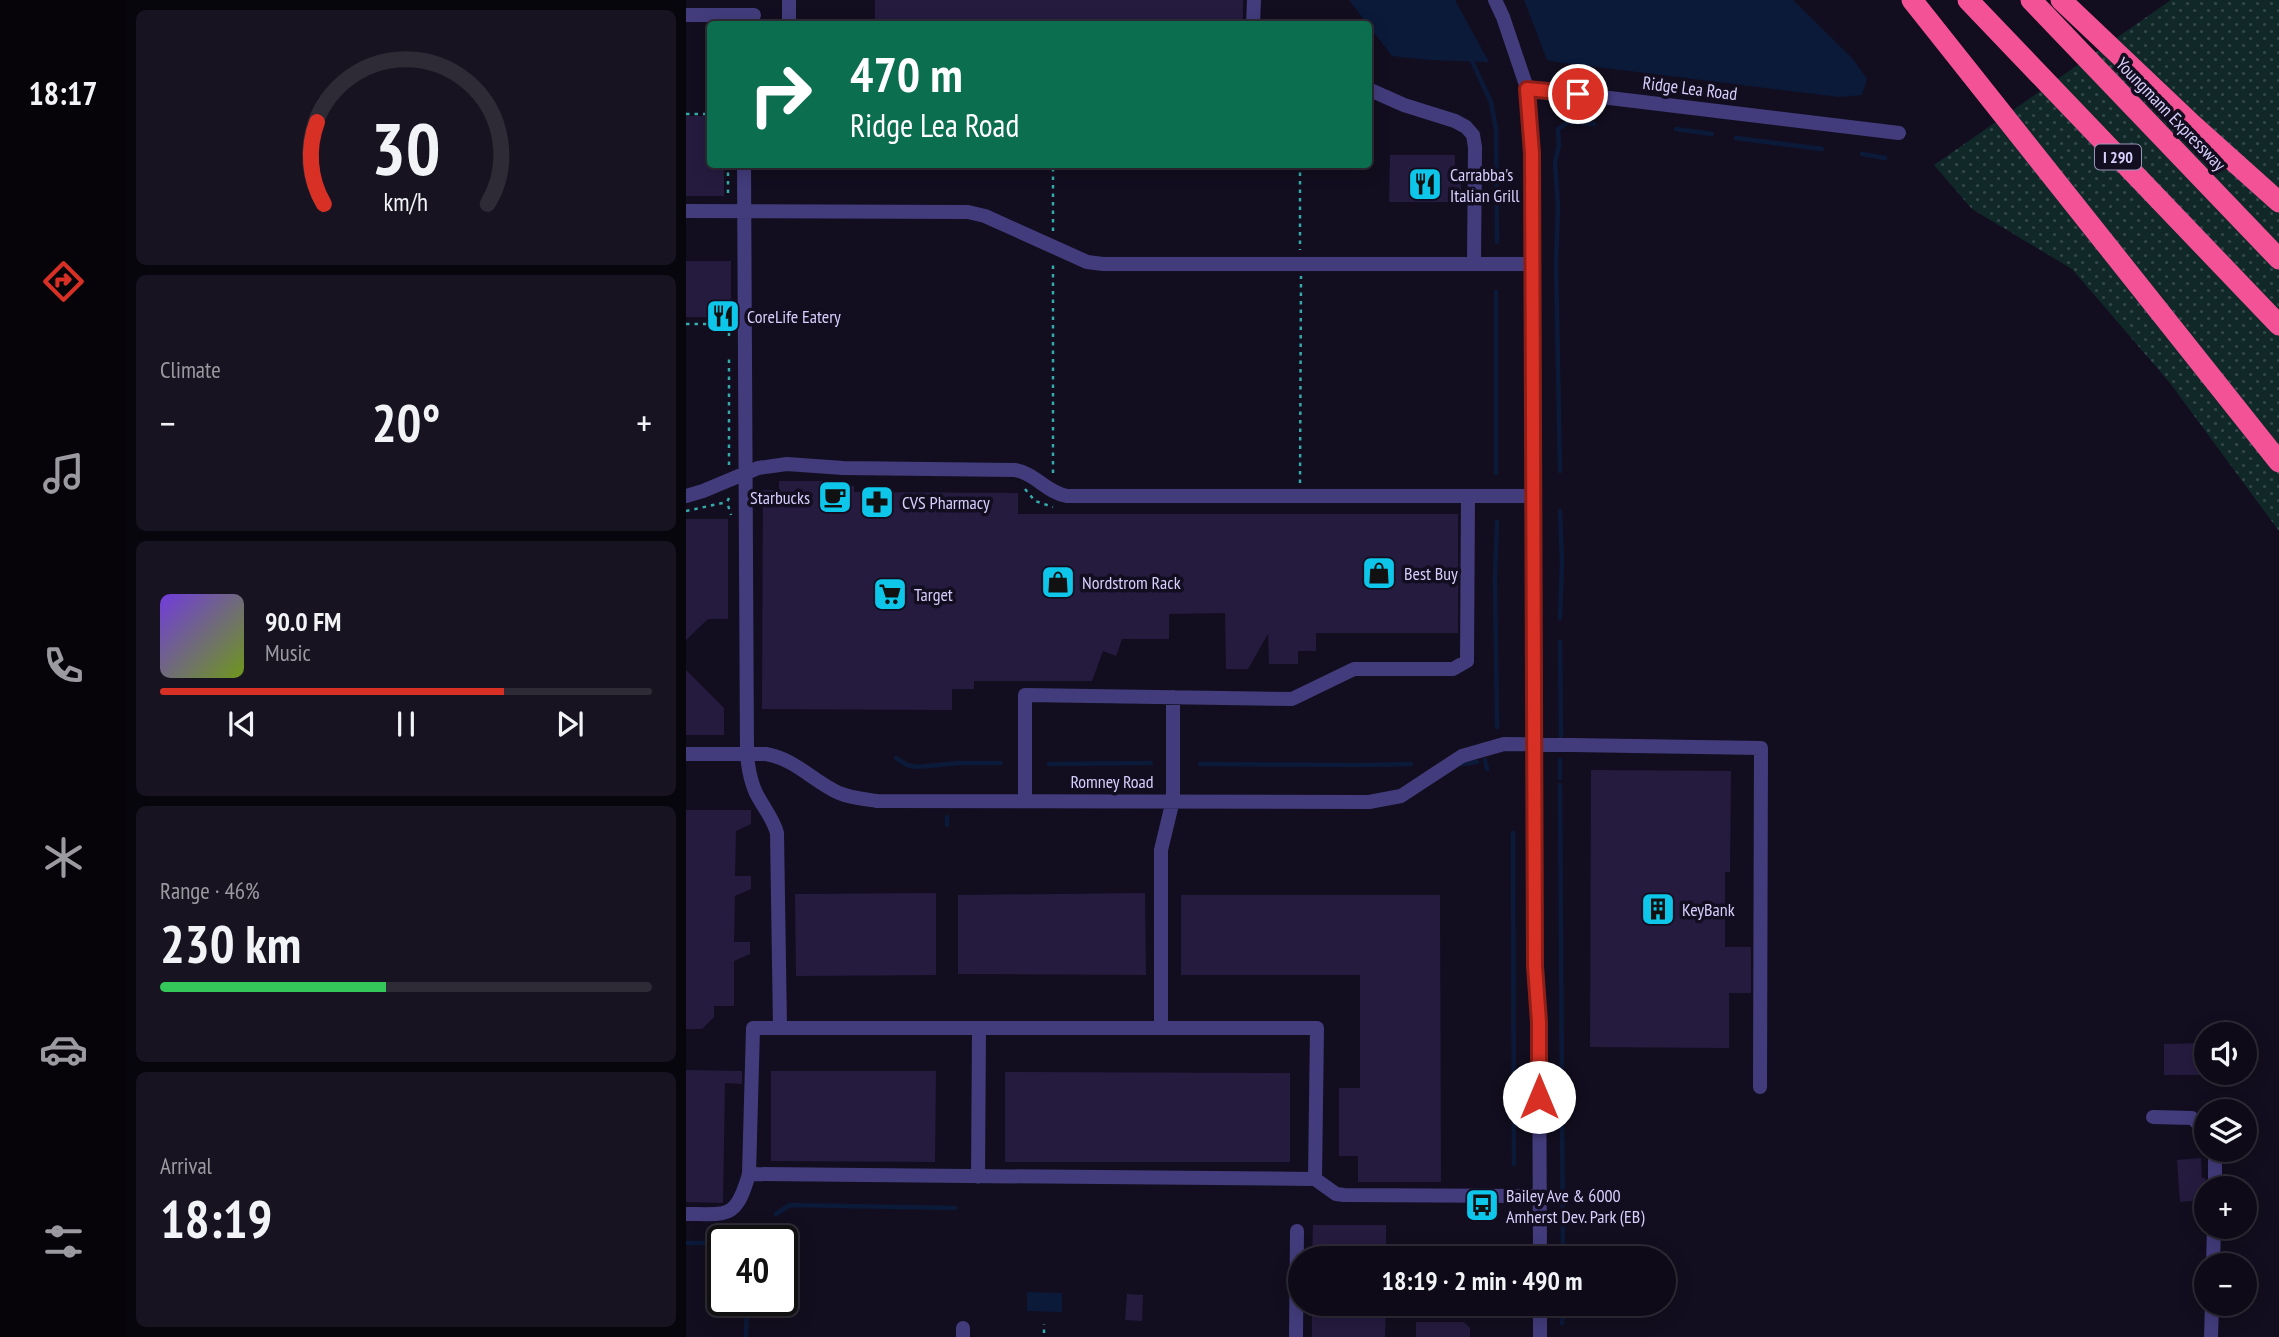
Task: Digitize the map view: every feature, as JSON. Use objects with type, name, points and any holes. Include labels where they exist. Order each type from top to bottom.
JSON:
[{"type":"highway","points":[[1912,0],[2279,462]]},
{"type":"highway","name":"I 290","points":[[1968,0],[2275,314]]},
{"type":"highway","name":"Youngmann Expressway","points":[[2031,0],[2279,259]]},
{"type":"highway","points":[[2061,0],[2174,108],[2279,202]]},
{"type":"street","points":[[789,0],[789,21]]},
{"type":"street","points":[[1253,21],[1254,0]]},
{"type":"street","points":[[1495,0],[1527,89],[1532,153],[1535,966],[1539,1022],[1539,1246]]},
{"type":"street","points":[[686,15],[754,13]]},
{"type":"street","name":"Ridge Lea Road","points":[[1527,89],[1899,133]]},
{"type":"street","points":[[1372,91],[1404,105],[1455,121],[1473,135],[1474,264]]},
{"type":"street","points":[[744,168],[747,754],[749,774],[755,791],[774,822],[777,833],[780,1028]]},
{"type":"street","points":[[686,211],[968,212],[985,216],[1087,262],[1103,264],[1533,264]]},
{"type":"street","points":[[686,496],[758,468],[787,464],[843,468],[1015,470],[1025,472],[1059,495],[1066,496],[1535,496]]},
{"type":"street","points":[[1025,801],[1025,695],[1292,699],[1354,669],[1453,669],[1467,660],[1468,497]]},
{"type":"street","points":[[1161,1028],[1161,850],[1173,800],[1173,697]]},
{"type":"street","name":"Romney Road","points":[[686,754],[766,754],[788,760],[840,793],[877,801],[1369,802],[1401,796],[1462,756],[1504,744],[1761,748],[1760,1087]]},
{"type":"street","points":[[686,1214],[723,1214],[736,1208],[743,1195],[749,1174],[753,1028],[1317,1028],[1315,1179]]},
{"type":"street","points":[[978,1177],[979,1028]]},
{"type":"street","points":[[2153,1117],[2194,1120]]},
{"type":"street","points":[[749,1174],[1315,1179],[1336,1194],[1344,1195],[1539,1196]]},
{"type":"street","points":[[1296,1337],[1297,1231]]},
{"type":"street","points":[[1540,1316],[1540,1337]]},
{"type":"street","points":[[2211,1337],[2212,1316]]},
{"type":"path","points":[[686,114],[707,114]]},
{"type":"path","points":[[728,168],[728,198]]},
{"type":"path","points":[[1053,168],[1053,238]]},
{"type":"path","points":[[1300,168],[1300,256]]},
{"type":"path","points":[[1053,256],[1053,477]]},
{"type":"path","points":[[1300,483],[1301,273]]},
{"type":"path","points":[[686,324],[731,324],[729,337]]},
{"type":"path","points":[[729,469],[730,357]]},
{"type":"path","points":[[686,512],[727,502]]},
{"type":"path","points":[[1044,1333],[1045,1324]]},
{"type":"green space","points":[[2171,0],[2279,0],[2279,531],[2170,383],[2072,269],[1972,209],[1934,165]]},
{"type":"water","points":[[1349,0],[1455,0],[1489,62],[1392,56],[1372,30],[1372,21],[1365,21]]},
{"type":"water","points":[[1524,0],[1793,0],[1853,59],[1867,79],[1862,95],[1839,97],[1547,60]]},
{"type":"water","points":[[1027,1292],[1062,1293],[1062,1312],[1027,1311]]},
{"type":"building","points":[[875,0],[1243,0],[1243,21],[875,21]]},
{"type":"building","points":[[686,116],[707,116],[707,168],[724,168],[724,196],[686,196]]},
{"type":"building","name":"Carrabba's Italian Grill","points":[[1390,155],[1455,155],[1455,167],[1461,167],[1461,202],[1389,202]]},
{"type":"building","points":[[686,261],[731,261],[731,317],[686,317]]},
{"type":"building","points":[[779,481],[823,481],[823,486],[854,486],[854,492],[1018,493],[1018,514],[1458,514],[1458,633],[1316,633],[1316,651],[1298,651],[1298,664],[1269,664],[1268,634],[1248,669],[1226,669],[1225,613],[1169,614],[1169,639],[1122,639],[1116,656],[1103,651],[1092,681],[974,681],[974,689],[952,689],[952,710],[762,709],[763,490],[779,490]]},
{"type":"building","points":[[686,519],[728,519],[728,619],[708,619],[686,640]]},
{"type":"building","points":[[686,670],[724,708],[724,735],[686,735]]},
{"type":"building","name":"KeyBank","points":[[1591,770],[1731,771],[1730,872],[1725,872],[1725,947],[1751,947],[1751,993],[1729,993],[1729,1048],[1590,1047]]},
{"type":"building","points":[[686,810],[751,810],[751,824],[736,831],[735,876],[751,876],[751,889],[735,896],[734,942],[750,942],[750,954],[734,961],[734,1006],[714,1006],[714,1017],[702,1029],[686,1029]]},
{"type":"building","points":[[936,893],[936,975],[796,976],[795,894]]},
{"type":"building","points":[[1145,893],[1146,975],[958,974],[958,895]]},
{"type":"building","points":[[1181,895],[1440,895],[1441,1182],[1358,1182],[1358,1156],[1339,1156],[1339,1088],[1360,1088],[1360,975],[1181,975]]},
{"type":"building","points":[[2194,1043],[2194,1075],[2164,1075],[2164,1044]]},
{"type":"building","points":[[686,1070],[742,1071],[742,1084],[725,1083],[723,1203],[686,1202]]},
{"type":"building","points":[[771,1071],[936,1071],[935,1162],[771,1161]]},
{"type":"building","points":[[1005,1072],[1290,1073],[1290,1162],[1005,1162]]},
{"type":"building","points":[[2194,1159],[2194,1162],[2201,1162],[2202,1176],[2194,1176],[2194,1201],[2180,1202],[2177,1160]]},
{"type":"building","points":[[1313,1225],[1386,1225],[1386,1246],[1312,1246]]},
{"type":"building","points":[[1127,1294],[1143,1295],[1142,1321],[1125,1320]]},
{"type":"building","points":[[1312,1316],[1386,1316],[1385,1337],[1312,1337]]},
{"type":"building","points":[[1416,1322],[1464,1322],[1470,1328],[1470,1337],[1416,1337]]},
{"type":"waterway","points":[[1471,59],[1491,102],[1496,129],[1497,242]]},
{"type":"waterway","points":[[1560,471],[1556,263],[1558,206],[1555,162],[1559,145],[1558,129],[1568,122],[1594,124]]},
{"type":"waterway","points":[[1676,129],[1712,134]]},
{"type":"waterway","points":[[1736,138],[1822,149]]},
{"type":"waterway","points":[[1862,154],[1885,158]]},
{"type":"waterway","points":[[1496,292],[1496,473]]},
{"type":"waterway","points":[[1560,511],[1560,618]]},
{"type":"waterway","points":[[1497,522],[1497,727]]},
{"type":"waterway","points":[[1560,642],[1561,736]]},
{"type":"waterway","points":[[896,758],[907,765],[917,767],[1001,763]]},
{"type":"waterway","points":[[1485,760],[1487,769]]},
{"type":"waterway","points":[[1560,760],[1560,778]]},
{"type":"waterway","points":[[1461,764],[1477,762]]},
{"type":"waterway","points":[[1049,764],[1151,763]]},
{"type":"waterway","points":[[1200,764],[1411,764]]},
{"type":"waterway","points":[[1560,785],[1563,1246]]},
{"type":"waterway","points":[[947,817],[947,825]]},
{"type":"waterway","points":[[1513,833],[1514,1164]]},
{"type":"waterway","points":[[776,1214],[790,1205],[955,1208]]},
{"type":"waterway","points":[[686,1243],[707,1243]]},
{"type":"waterway","points":[[746,1337],[747,1316]]},
{"type":"waterway","points":[[1562,1323],[1563,1316]]},
{"type":"place","name":"Carrabba's Italian Grill","points":[[1425,184]]},
{"type":"place","name":"CoreLife Eatery","points":[[723,316]]},
{"type":"place","name":"Starbucks","points":[[835,497]]},
{"type":"place","name":"CVS Pharmacy","points":[[877,502]]},
{"type":"place","name":"Best Buy","points":[[1379,573]]},
{"type":"place","name":"Nordstrom Rack","points":[[1058,582]]},
{"type":"place","name":"Target","points":[[890,594]]},
{"type":"place","name":"KeyBank","points":[[1658,909]]},
{"type":"place","name":"Bailey Ave & 6000 Amherst Dev. Park (EB)","points":[[1482,1205]]},
{"type":"route","points":[[1539,1097],[1539,1022],[1535,966],[1532,153],[1527,89],[1578,94]]}]
